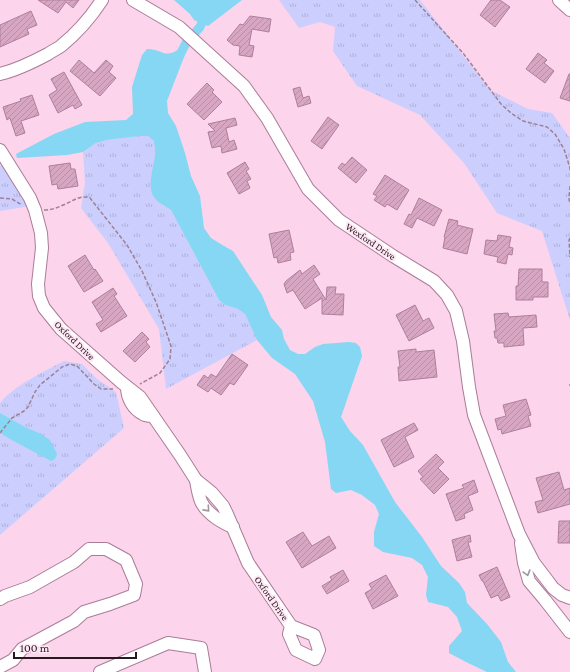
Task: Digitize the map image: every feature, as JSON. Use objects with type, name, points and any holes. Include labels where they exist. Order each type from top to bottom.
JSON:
[{"type":"street","points":[[0,74],[38,59],[61,46],[80,28],[96,10],[102,0]]},
{"type":"street","name":"Wexford Drive","points":[[133,0],[179,28],[244,86],[267,118],[308,189],[339,220],[434,281],[447,295],[456,311],[463,341],[474,415],[519,534],[534,563],[553,588],[562,595],[570,598]]},
{"type":"street","points":[[559,0],[570,10]]},
{"type":"street","name":"Oxford Drive","points":[[0,150],[30,198],[35,210],[41,233],[42,248],[38,284],[39,296],[44,308],[61,329],[140,397],[196,480],[212,493],[223,506],[248,563],[292,626]]},
{"type":"street","name":"Wexford Drive","points":[[519,534],[529,582],[570,632]]},
{"type":"street","points":[[0,599],[30,587],[74,562],[89,549],[106,549],[126,560],[136,584],[134,595],[84,612],[74,621],[22,649],[13,660],[0,668]]},
{"type":"street","points":[[100,672],[168,643],[201,648],[205,672]]},
{"type":"path","points":[[416,0],[463,53],[501,104],[511,114],[523,121],[547,127],[555,134],[564,149],[570,172]]},
{"type":"path","points":[[570,186],[570,204]]},
{"type":"path","points":[[0,198],[12,199],[30,209],[35,210],[50,210],[63,206],[77,198],[86,196],[90,198],[107,221],[128,245],[156,302],[171,346],[170,359],[160,373],[141,384],[120,389],[101,389],[94,384],[77,366],[70,364],[62,367],[40,385],[28,407],[12,418],[0,433]]},
{"type":"path","points":[[570,238],[570,257]]},
{"type":"green space","points":[[279,0],[420,0],[490,90],[528,109],[552,113],[570,138],[570,320],[542,231],[497,213],[464,163],[420,115],[357,86],[333,51],[335,27],[320,22],[299,28]]},
{"type":"green space","points":[[139,136],[148,136],[154,141],[155,151],[151,182],[162,205],[171,210],[219,300],[225,305],[238,309],[245,314],[257,340],[166,389],[159,329],[108,243],[81,208],[85,183],[83,152],[96,143]]},
{"type":"green space","points":[[3,165],[30,206],[0,211],[0,166]]},
{"type":"green space","points":[[64,361],[82,364],[97,379],[116,392],[124,428],[0,535],[0,403],[21,385]]},
{"type":"shaded area","points":[[174,0],[242,0],[208,26],[194,20],[190,14]]},
{"type":"shaded area","points":[[180,48],[185,51],[184,57],[167,101],[168,113],[176,126],[191,176],[200,196],[204,228],[211,238],[233,251],[262,295],[271,317],[282,330],[284,339],[290,350],[298,354],[305,354],[315,347],[323,344],[349,342],[356,343],[360,347],[362,356],[341,417],[350,431],[363,445],[395,502],[422,537],[441,566],[459,583],[465,592],[467,603],[487,624],[501,642],[508,662],[516,672],[487,672],[449,653],[449,646],[462,631],[457,617],[448,607],[428,602],[426,595],[428,577],[422,565],[412,558],[383,552],[374,546],[374,532],[379,514],[375,505],[362,495],[351,490],[336,493],[331,489],[325,442],[313,401],[295,374],[272,358],[257,340],[245,314],[238,309],[225,305],[219,300],[171,210],[154,197],[151,181],[155,156],[154,141],[148,136],[139,136],[107,140],[96,143],[83,152],[67,155],[17,158],[16,154],[54,134],[85,122],[126,120],[133,114],[132,87],[142,55],[147,49],[153,49],[167,54]]},
{"type":"shaded area","points":[[0,413],[50,440],[57,454],[55,459],[51,461],[0,433]]},
{"type":"building","points":[[38,0],[79,0],[73,8],[66,2],[58,13]]},
{"type":"building","points":[[491,0],[500,0],[510,7],[495,27],[480,15]]},
{"type":"building","points":[[31,11],[37,25],[27,29],[29,34],[0,47],[0,25]]},
{"type":"building","points":[[250,16],[271,19],[269,32],[252,29],[249,45],[254,46],[252,57],[239,55],[240,46],[233,45],[227,40],[240,24],[243,25]]},
{"type":"building","points":[[538,53],[547,60],[544,63],[554,71],[545,83],[526,69]]},
{"type":"building","points":[[79,60],[94,73],[106,60],[113,66],[109,72],[116,78],[100,96],[70,71]]},
{"type":"building","points":[[64,72],[82,105],[75,109],[73,105],[58,113],[49,95],[57,90],[51,79]]},
{"type":"building","points":[[570,74],[570,101],[560,98]]},
{"type":"building","points":[[207,83],[214,90],[212,92],[222,102],[204,120],[187,104]]},
{"type":"building","points":[[300,87],[303,98],[309,96],[311,103],[298,107],[293,89]]},
{"type":"building","points":[[32,95],[39,115],[21,121],[25,133],[16,136],[10,118],[7,120],[3,107],[21,101],[20,99]]},
{"type":"building","points":[[328,117],[339,125],[322,149],[311,141]]},
{"type":"building","points":[[235,118],[237,125],[226,128],[229,142],[234,140],[237,149],[222,153],[221,146],[212,148],[208,132],[215,131],[208,124]]},
{"type":"building","points":[[352,157],[367,170],[356,183],[338,168],[342,163],[345,165]]},
{"type":"building","points":[[245,162],[249,169],[246,171],[251,179],[247,181],[250,188],[239,194],[227,173]]},
{"type":"building","points":[[70,163],[71,169],[75,169],[78,186],[58,189],[57,184],[52,185],[49,166]]},
{"type":"building","points":[[385,175],[409,190],[397,210],[387,204],[385,207],[374,200],[377,196],[373,194]]},
{"type":"building","points":[[419,198],[442,210],[434,226],[417,218],[412,228],[404,224],[409,214],[411,215]]},
{"type":"building","points":[[449,219],[458,221],[457,225],[473,229],[467,254],[443,248],[444,237]]},
{"type":"building","points":[[289,230],[294,252],[290,253],[291,260],[278,263],[277,257],[274,258],[269,234]]},
{"type":"building","points":[[498,235],[511,237],[509,247],[513,248],[512,255],[508,254],[506,264],[497,262],[498,257],[484,254],[486,240],[497,241]]},
{"type":"building","points":[[85,255],[103,281],[84,292],[68,266]]},
{"type":"building","points":[[314,265],[320,274],[313,279],[326,300],[327,287],[336,287],[335,294],[344,294],[343,315],[322,314],[322,298],[305,309],[293,290],[287,293],[284,284],[286,281],[300,270],[302,274]]},
{"type":"building","points":[[519,269],[542,269],[542,282],[548,282],[548,297],[533,297],[533,300],[516,300],[516,286],[518,286]]},
{"type":"building","points":[[113,288],[117,294],[114,296],[127,316],[101,332],[96,324],[103,320],[92,302]]},
{"type":"building","points":[[415,305],[423,321],[429,318],[434,328],[409,341],[396,315]]},
{"type":"building","points":[[508,313],[509,317],[536,315],[537,327],[523,328],[524,345],[504,347],[504,343],[498,343],[497,338],[495,338],[494,331],[496,331],[494,314]]},
{"type":"building","points":[[142,332],[149,339],[146,342],[150,347],[135,362],[123,351]]},
{"type":"building","points":[[416,349],[416,352],[434,350],[437,377],[399,381],[398,367],[400,367],[398,351]]},
{"type":"building","points":[[232,354],[248,365],[234,385],[230,383],[221,395],[211,388],[208,392],[197,385],[204,375],[208,378],[211,374],[216,377]]},
{"type":"building","points":[[526,399],[531,415],[528,416],[531,426],[502,434],[501,429],[498,430],[495,419],[506,416],[503,405]]},
{"type":"building","points":[[414,423],[418,430],[405,437],[414,457],[394,467],[381,440]]},
{"type":"building","points":[[436,454],[444,462],[438,468],[449,479],[434,494],[420,479],[423,477],[418,471]]},
{"type":"building","points":[[559,472],[564,490],[570,488],[570,504],[538,513],[535,502],[543,500],[536,478]]},
{"type":"building","points":[[474,480],[478,492],[468,496],[473,510],[464,514],[465,518],[456,521],[446,494],[464,488],[462,485]]},
{"type":"building","points":[[559,521],[570,521],[570,543],[558,543]]},
{"type":"building","points":[[303,532],[312,546],[329,536],[336,548],[302,568],[286,542]]},
{"type":"building","points":[[470,535],[471,542],[468,542],[472,557],[457,561],[452,540]]},
{"type":"building","points":[[497,567],[510,597],[501,601],[498,595],[491,598],[479,575]]},
{"type":"building","points":[[343,570],[349,581],[327,594],[322,586],[332,580],[330,577]]},
{"type":"building","points":[[386,575],[398,596],[373,609],[365,593],[372,589],[369,584]]},
{"type":"waterway","points":[[178,59],[186,43],[200,27],[212,0]]}]
